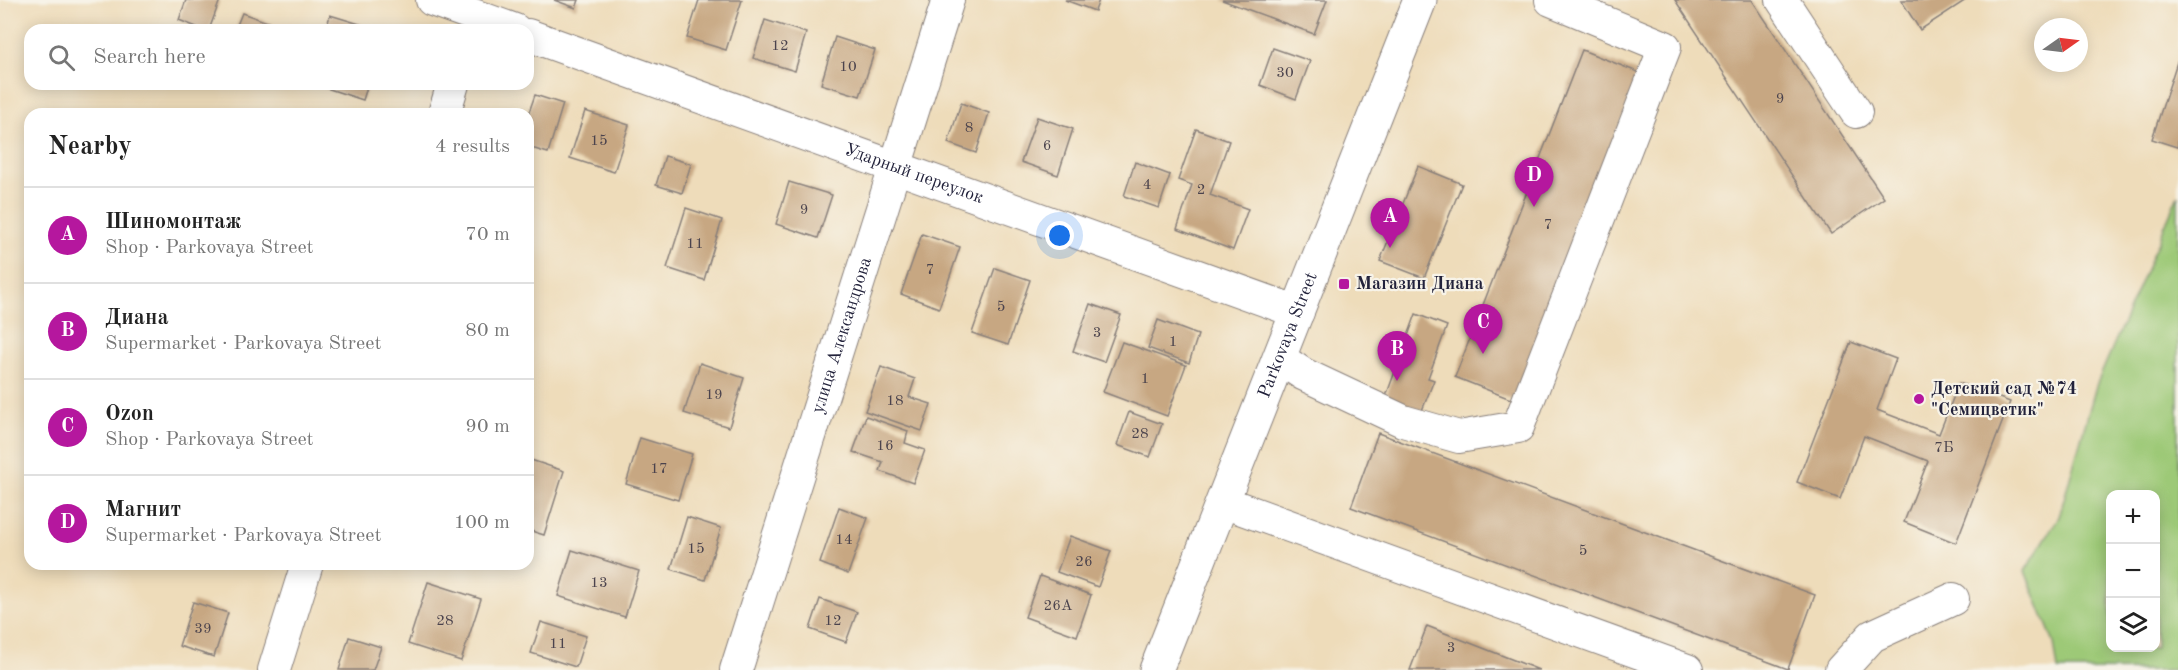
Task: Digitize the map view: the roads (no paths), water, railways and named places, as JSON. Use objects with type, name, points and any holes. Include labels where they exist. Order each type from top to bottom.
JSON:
[{"type":"main road","name":"Parkovaya Street","points":[[1156,670],[1420,0]]},
{"type":"street","points":[[432,0],[499,24]]},
{"type":"street","name":"улица Александрова","points":[[736,670],[948,0]]},
{"type":"street","points":[[1280,358],[1303,374],[1403,421],[1459,437],[1518,427],[1665,47],[1551,0]]},
{"type":"street","points":[[1782,0],[1856,112]]},
{"type":"street","name":"Ударный переулок","points":[[534,37],[1298,312]]},
{"type":"street","points":[[446,108],[451,90]]},
{"type":"street","points":[[1223,502],[1688,670]]},
{"type":"street","points":[[274,670],[305,570]]},
{"type":"street","points":[[1840,670],[1872,636],[1953,598]]},
{"type":"place","name":"Магнит","points":[[1534,207]]},
{"type":"place","name":"Шиномонтаж","points":[[1390,248]]},
{"type":"place","name":"Магазин Диана","points":[[1344,284]]},
{"type":"place","name":"Ozon","points":[[1483,354]]},
{"type":"place","name":"Диана","points":[[1397,381]]},
{"type":"place","name":"Детский сад №74 \"Семицветик\"","points":[[1919,399]]}]
